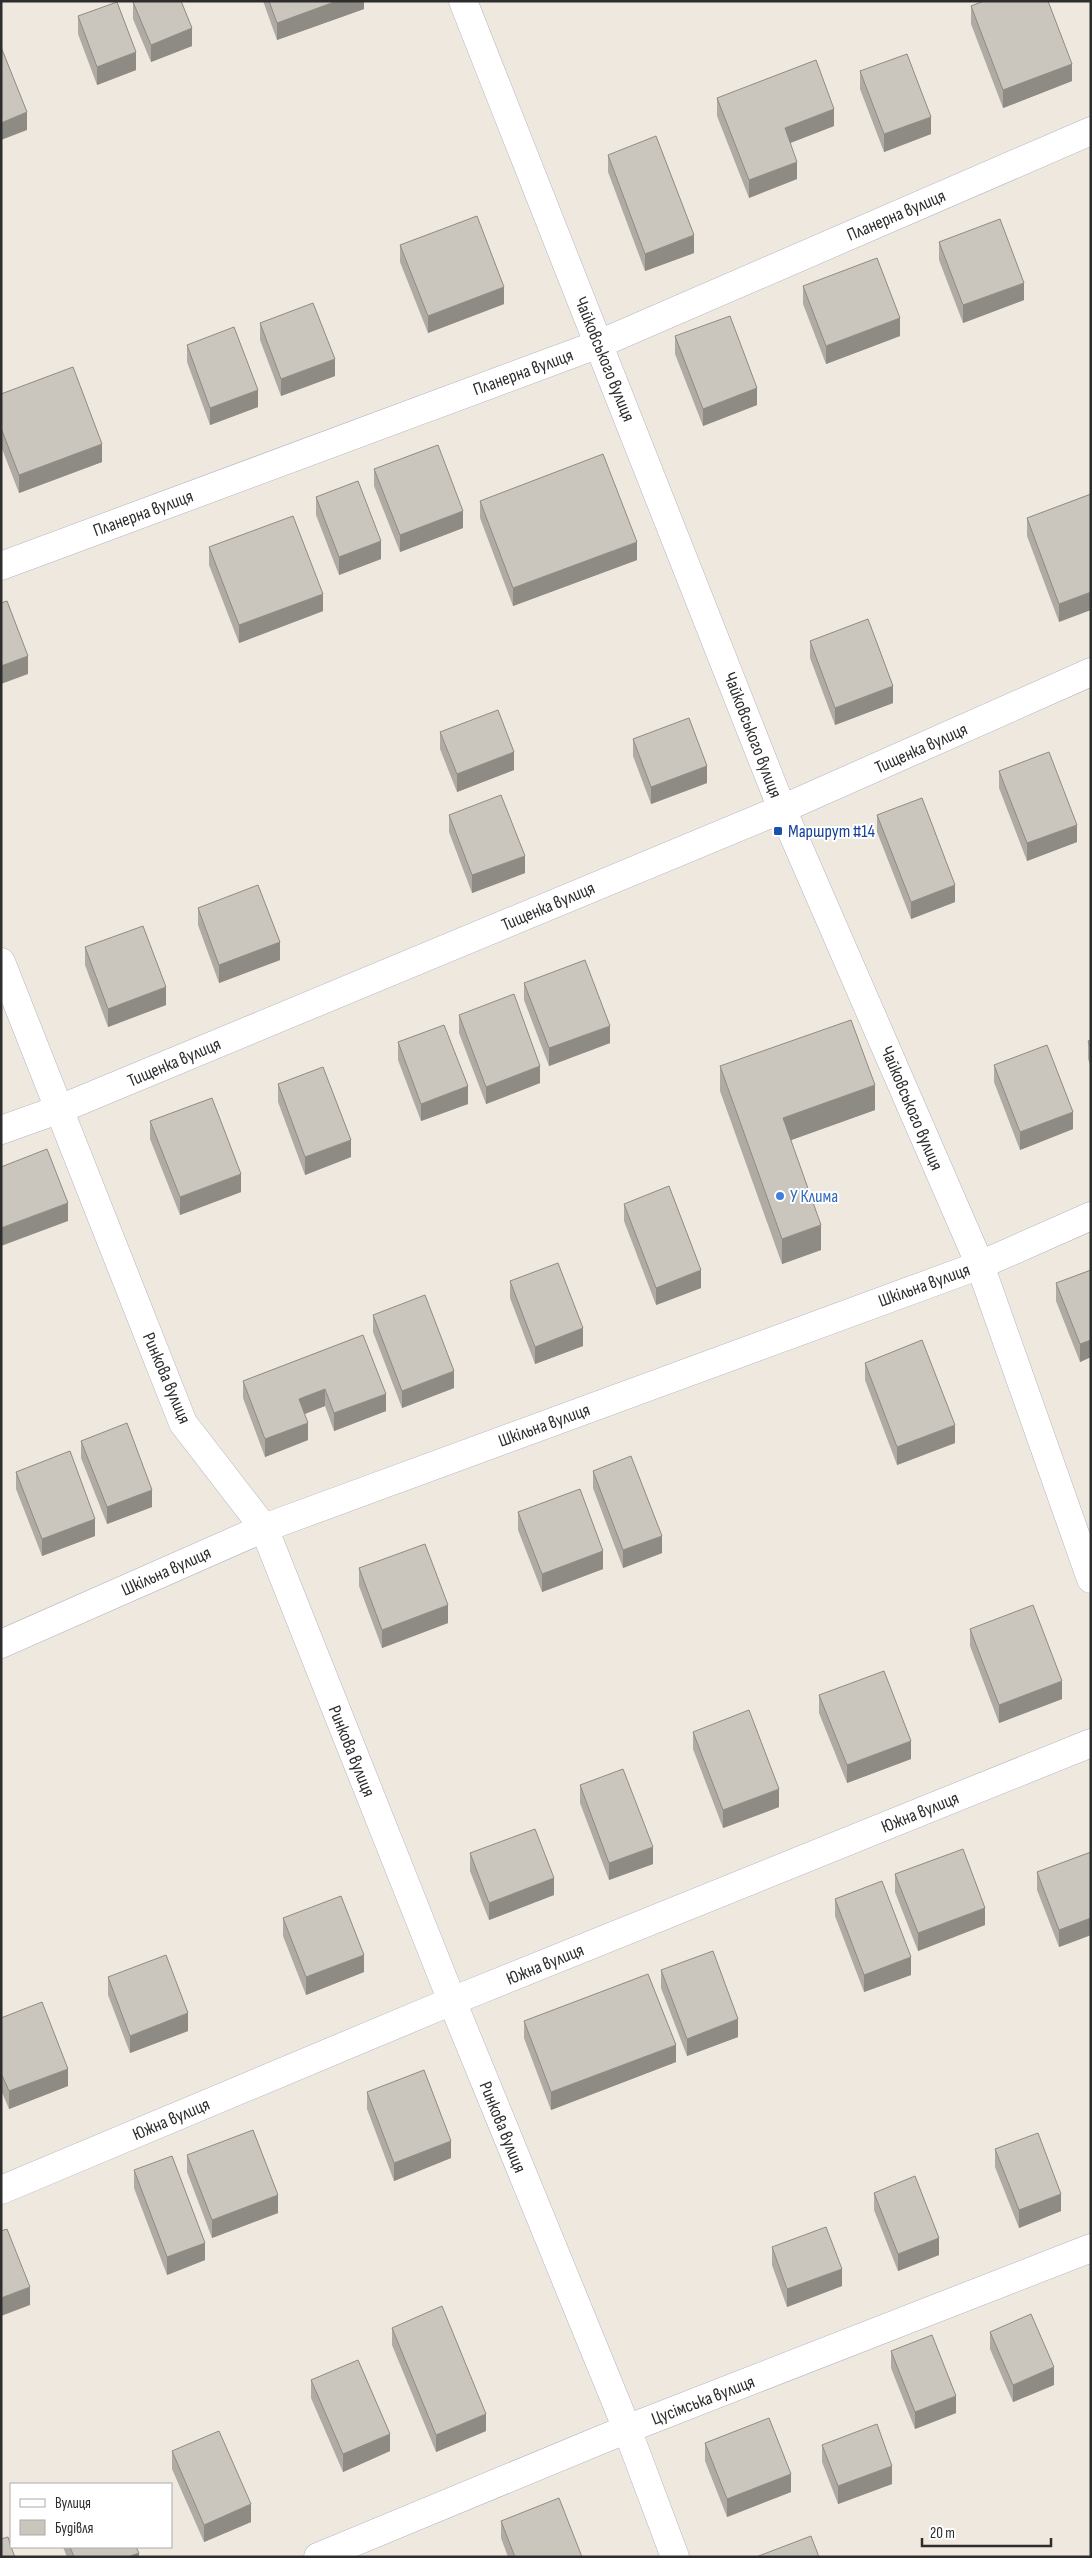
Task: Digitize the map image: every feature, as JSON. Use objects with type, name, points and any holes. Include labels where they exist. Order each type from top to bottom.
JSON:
[{"type":"street","name":"Чайковського вулиця","points":[[463,1],[782,809],[980,1265],[1091,1579]]},
{"type":"street","name":"Планерна вулиця","points":[[1,566],[599,344],[1091,131]]},
{"type":"street","name":"Тищенка вулиця","points":[[1,1130],[60,1109],[782,809],[1091,672]]},
{"type":"street","name":"Ринкова вулиця","points":[[1,962],[183,1423],[264,1528],[452,2001],[627,2429],[675,2557]]},
{"type":"street","name":"Шкільна вулиця","points":[[1,1644],[264,1528],[980,1265],[1091,1216]]},
{"type":"street","name":"Южна вулиця","points":[[1,2190],[452,2001],[1091,1743]]},
{"type":"street","name":"Цусімська вулиця","points":[[318,2557],[627,2429],[1091,2248]]},
{"type":"building","points":[[181,1],[192,28],[151,45],[133,2]]},
{"type":"building","points":[[269,1],[337,1],[277,23]]},
{"type":"building","points":[[984,1],[1048,1],[1072,64],[1003,90],[971,6]]},
{"type":"building","points":[[117,2],[136,52],[97,67],[78,16]]},
{"type":"building","points":[[1,47],[27,112],[1,123]]},
{"type":"building","points":[[907,54],[931,117],[884,134],[860,71]]},
{"type":"building","points":[[816,60],[834,109],[785,128],[797,162],[749,180],[717,98]]},
{"type":"building","points":[[656,136],[694,235],[645,254],[608,155]]},
{"type":"building","points":[[477,216],[504,287],[428,316],[400,245]]},
{"type":"building","points":[[1000,219],[1024,283],[963,305],[939,242]]},
{"type":"building","points":[[877,258],[900,318],[826,346],[803,286]]},
{"type":"building","points":[[313,303],[335,359],[281,379],[260,323]]},
{"type":"building","points":[[730,316],[757,388],[703,409],[675,336]]},
{"type":"building","points":[[234,327],[258,390],[210,408],[187,345]]},
{"type":"building","points":[[73,367],[102,444],[19,475],[1,428],[1,394]]},
{"type":"building","points":[[438,445],[463,511],[400,535],[374,469]]},
{"type":"building","points":[[603,454],[637,542],[513,588],[480,501]]},
{"type":"building","points":[[358,481],[381,541],[339,557],[316,497]]},
{"type":"building","points":[[1091,494],[1091,592],[1059,604],[1027,518]]},
{"type":"building","points":[[293,516],[323,594],[239,625],[209,547]]},
{"type":"building","points":[[7,601],[28,656],[1,666],[1,603]]},
{"type":"building","points":[[868,619],[893,686],[835,708],[810,641]]},
{"type":"building","points":[[498,710],[514,752],[457,774],[440,732]]},
{"type":"building","points":[[689,718],[707,766],[651,787],[633,739]]},
{"type":"building","points":[[1049,752],[1077,825],[1027,843],[999,771]]},
{"type":"building","points":[[501,795],[525,856],[472,875],[449,815]]},
{"type":"building","points":[[922,798],[955,885],[911,902],[877,815]]},
{"type":"building","points":[[258,885],[280,942],[219,965],[198,908]]},
{"type":"building","points":[[143,926],[166,987],[108,1009],[85,947]]},
{"type":"building","points":[[585,960],[610,1026],[549,1048],[524,983]]},
{"type":"building","points":[[514,994],[540,1066],[486,1087],[459,1015]]},
{"type":"building","name":"У Клима","points":[[851,1020],[875,1085],[783,1118],[821,1225],[782,1239],[720,1066]]},
{"type":"building","points":[[444,1025],[468,1086],[421,1104],[398,1042]]},
{"type":"building","points":[[1047,1045],[1073,1112],[1020,1132],[994,1065]]},
{"type":"building","points":[[323,1067],[351,1140],[305,1157],[278,1084]]},
{"type":"building","points":[[212,1098],[241,1174],[180,1197],[150,1121]]},
{"type":"building","points":[[47,1149],[68,1203],[1,1228],[1,1167]]},
{"type":"building","points":[[669,1186],[701,1270],[656,1288],[624,1204]]},
{"type":"building","points":[[558,1263],[583,1328],[535,1347],[510,1281]]},
{"type":"building","points":[[1091,1270],[1091,1340],[1080,1344],[1056,1283]]},
{"type":"building","points":[[425,1295],[454,1371],[402,1391],[373,1315]]},
{"type":"building","points":[[363,1335],[386,1394],[334,1413],[325,1389],[299,1399],[308,1423],[265,1439],[243,1381]]},
{"type":"building","points":[[922,1340],[955,1425],[897,1447],[865,1363]]},
{"type":"building","points":[[127,1423],[152,1490],[107,1507],[81,1441]]},
{"type":"building","points":[[70,1451],[95,1519],[42,1539],[16,1472]]},
{"type":"building","points":[[631,1456],[662,1536],[623,1550],[593,1471]]},
{"type":"building","points":[[580,1489],[603,1551],[542,1574],[518,1512]]},
{"type":"building","points":[[425,1544],[448,1605],[382,1630],[359,1568]]},
{"type":"building","points":[[1033,1605],[1062,1681],[999,1705],[970,1629]]},
{"type":"building","points":[[884,1671],[911,1741],[847,1765],[819,1695]]},
{"type":"building","points":[[749,1710],[779,1789],[723,1810],[693,1732]]},
{"type":"building","points":[[623,1769],[653,1847],[609,1863],[580,1785]]},
{"type":"building","points":[[535,1829],[554,1878],[489,1903],[470,1853]]},
{"type":"building","points":[[963,1849],[985,1908],[918,1933],[895,1874]]},
{"type":"building","points":[[1091,1852],[1091,1918],[1059,1930],[1037,1872]]},
{"type":"building","points":[[882,1881],[911,1957],[864,1975],[835,1899]]},
{"type":"building","points":[[341,1896],[364,1955],[306,1977],[283,1918]]},
{"type":"building","points":[[713,1951],[738,2019],[687,2039],[661,1970]]},
{"type":"building","points":[[166,1955],[188,2013],[130,2036],[108,1977]]},
{"type":"building","points":[[648,1974],[676,2045],[551,2092],[524,2021]]},
{"type":"building","points":[[42,2002],[68,2069],[9,2091],[1,2073],[1,2018]]},
{"type":"building","points":[[424,2070],[451,2141],[394,2163],[367,2092]]},
{"type":"building","points":[[253,2130],[278,2195],[212,2220],[187,2155]]},
{"type":"building","points":[[1038,2133],[1061,2194],[1019,2210],[995,2149]]},
{"type":"building","points":[[172,2156],[205,2243],[167,2257],[134,2170]]},
{"type":"building","points":[[915,2176],[939,2238],[898,2254],[874,2193]]},
{"type":"building","points":[[826,2227],[842,2269],[787,2289],[772,2247]]},
{"type":"building","points":[[7,2229],[30,2287],[1,2298],[1,2231]]},
{"type":"building","points":[[442,2306],[486,2414],[436,2435],[392,2328]]},
{"type":"building","points":[[1031,2314],[1054,2367],[1013,2385],[990,2332]]},
{"type":"building","points":[[932,2335],[956,2396],[915,2412],[891,2351]]},
{"type":"building","points":[[358,2360],[390,2434],[343,2454],[311,2380]]},
{"type":"building","points":[[769,2418],[791,2474],[727,2499],[705,2443]]},
{"type":"building","points":[[877,2424],[892,2466],[838,2486],[822,2445]]},
{"type":"building","points":[[219,2431],[251,2504],[204,2525],[172,2451]]},
{"type":"building","points":[[559,2498],[582,2557],[515,2557],[501,2521]]},
{"type":"building","points":[[811,2536],[819,2557],[756,2557]]},
{"type":"building","points":[[8,2537],[10,2548],[15,2557],[1,2557],[1,2539]]},
{"type":"building","points":[[70,2548],[136,2548],[139,2553],[128,2557],[74,2557]]},
{"type":"place","name":"Маршрут #14","points":[[778,831]]},
{"type":"place","name":"У Клима","points":[[780,1196]]}]
